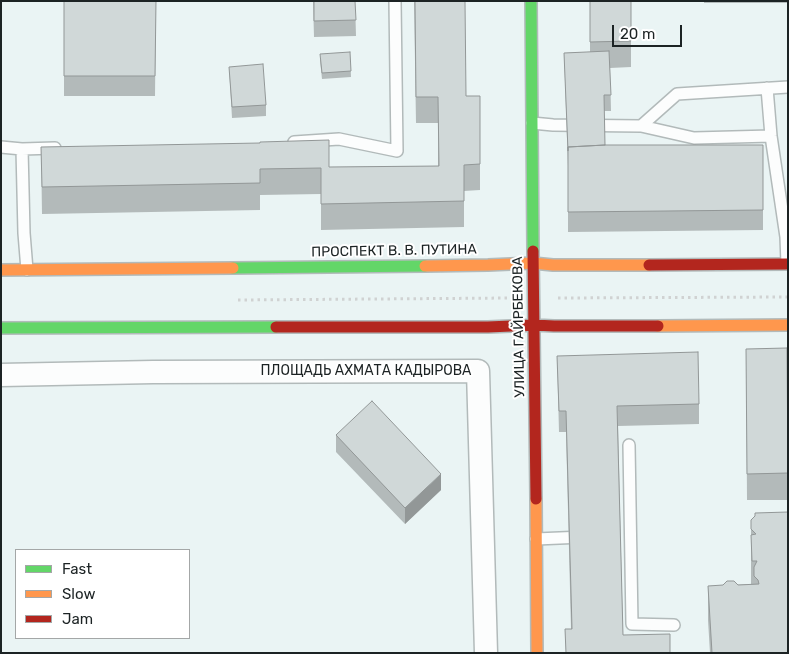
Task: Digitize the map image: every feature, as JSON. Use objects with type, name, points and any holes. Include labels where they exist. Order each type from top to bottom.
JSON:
[{"type":"main road","name":"УЛИЦА ГАЙРБЕКОВА","points":[[532,1],[537,653]]},
{"type":"main road","name":"ПРОСПЕКТ В. В. ПУТИНА","points":[[1,270],[533,263],[553,265],[788,264]]},
{"type":"main road","points":[[1,328],[534,325],[788,326]]},
{"type":"street","name":"ПЛОЩАДЬ АХМАТА КАДЫРОВА","points":[[1,375],[163,372],[478,371],[486,653]]},
{"type":"lane","points":[[282,142],[340,139],[397,151],[395,1]]},
{"type":"lane","points":[[641,126],[676,94],[788,87]]},
{"type":"lane","points":[[767,88],[771,136],[786,236],[788,264]]},
{"type":"lane","points":[[532,124],[641,126],[694,138],[771,136]]},
{"type":"lane","points":[[1,147],[22,149],[70,148]]},
{"type":"lane","points":[[22,149],[27,270]]},
{"type":"lane","points":[[629,445],[625,535],[632,624],[674,624]]},
{"type":"lane","points":[[536,538],[592,537]]},
{"type":"path","points":[[230,300],[788,297]]},
{"type":"building","points":[[64,1],[156,1],[155,76],[64,76]]},
{"type":"building","points":[[314,1],[355,1],[356,20],[314,21]]},
{"type":"building","points":[[415,1],[465,1],[466,96],[480,96],[480,164],[464,165],[464,201],[321,204],[321,168],[260,169],[260,183],[42,187],[41,147],[329,140],[329,167],[439,166],[438,97],[416,97]]},
{"type":"building","points":[[590,1],[631,1],[631,41],[590,42]]},
{"type":"building","points":[[609,51],[611,95],[604,95],[605,145],[568,147],[568,151],[564,53]]},
{"type":"building","points":[[350,52],[351,71],[322,73],[320,54]]},
{"type":"building","points":[[263,64],[266,105],[232,107],[229,67]]},
{"type":"building","points":[[605,145],[763,145],[763,210],[568,212],[568,147]]},
{"type":"building","points":[[787,348],[788,473],[747,474],[746,349]]},
{"type":"building","points":[[698,352],[699,404],[617,406],[623,635],[670,634],[670,653],[566,653],[565,629],[572,629],[566,411],[559,411],[557,356]]},
{"type":"building","points":[[372,401],[441,474],[405,508],[336,435]]},
{"type":"building","points":[[788,512],[788,653],[712,653],[708,586],[723,585],[727,581],[734,581],[738,585],[759,584],[754,576],[754,567],[757,561],[752,561],[751,535],[756,534],[751,529],[751,520],[755,513]]},
{"type":"traffic: fast","points":[[531,1],[533,251]]},
{"type":"traffic: fast","points":[[233,268],[425,266]]},
{"type":"traffic: fast","points":[[1,328],[276,327]]},
{"type":"traffic: slow","points":[[425,266],[533,263],[553,265],[649,265]]},
{"type":"traffic: slow","points":[[1,270],[233,268]]},
{"type":"traffic: slow","points":[[658,326],[788,325]]},
{"type":"traffic: slow","points":[[536,499],[537,653]]},
{"type":"traffic: jam","points":[[533,251],[536,499]]},
{"type":"traffic: jam","points":[[649,265],[788,264]]},
{"type":"traffic: jam","points":[[276,327],[658,326]]}]
